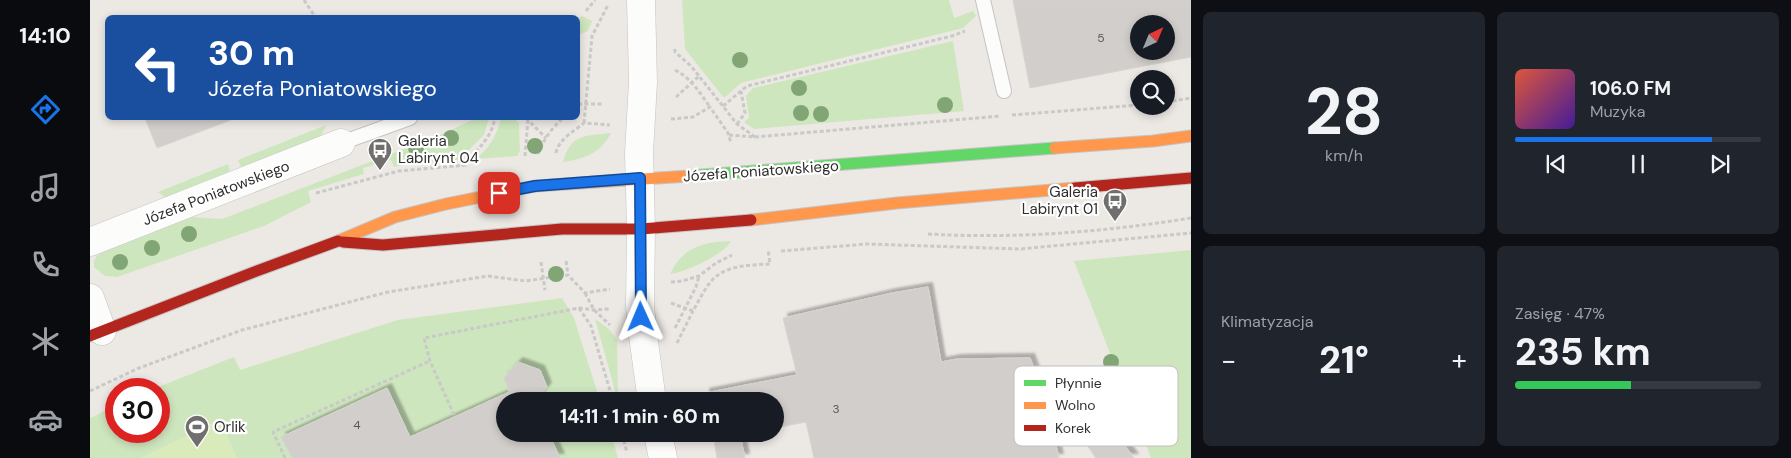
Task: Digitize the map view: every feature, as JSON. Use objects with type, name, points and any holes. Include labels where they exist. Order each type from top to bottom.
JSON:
[{"type":"main road","name":"Józefa Poniatowskiego","points":[[96,334],[245,275],[339,242],[395,217],[446,204],[535,186],[640,178],[734,174],[1153,141],[1191,136]]},
{"type":"main road","name":"Józefa Poniatowskiego","points":[[339,242],[383,245],[562,229],[641,229],[756,220],[897,203],[1191,178]]},
{"type":"street","points":[[641,0],[643,82],[639,153],[641,229],[640,306],[651,392]]},
{"type":"street","name":"Józefa Poniatowskiego","points":[[90,242],[341,143]]},
{"type":"street","name":"Józefa Poniatowskiego","points":[[90,298],[96,334]]},
{"type":"street","points":[[660,442],[663,458]]},
{"type":"lane","points":[[983,0],[1004,91]]},
{"type":"lane","points":[[341,143],[404,120]]},
{"type":"path","points":[[304,0],[314,15]]},
{"type":"path","points":[[586,11],[595,0]]},
{"type":"path","points":[[556,154],[561,142],[584,123],[592,36],[610,0]]},
{"type":"path","points":[[723,106],[747,86],[959,34],[987,18]]},
{"type":"path","points":[[675,43],[675,52],[699,76],[737,124],[755,137]]},
{"type":"path","points":[[643,54],[683,75],[692,83],[729,135],[731,142]]},
{"type":"path","points":[[676,97],[699,76]]},
{"type":"path","points":[[737,124],[745,113],[741,90]]},
{"type":"path","points":[[1175,101],[1191,98]]},
{"type":"path","points":[[580,104],[603,104]]},
{"type":"path","points":[[729,135],[755,137],[1130,106]]},
{"type":"path","points":[[685,118],[694,117],[710,107]]},
{"type":"path","points":[[462,166],[485,143],[494,120]]},
{"type":"path","points":[[524,160],[527,120]]},
{"type":"path","points":[[529,120],[546,138]]},
{"type":"path","points":[[536,158],[546,138],[561,120]]},
{"type":"path","points":[[584,123],[615,125]]},
{"type":"path","points":[[316,193],[399,171],[471,165]]},
{"type":"path","points":[[927,234],[976,237],[1045,235],[1138,227],[1191,218]]},
{"type":"path","points":[[778,251],[867,244],[1020,249],[1191,233]]},
{"type":"path","points":[[677,343],[709,283],[719,274],[743,266],[770,264],[768,246]]},
{"type":"path","points":[[759,252],[768,252]]},
{"type":"path","points":[[668,283],[698,276],[716,263],[740,253]]},
{"type":"path","points":[[566,256],[568,275],[585,293],[614,288]]},
{"type":"path","points":[[541,259],[545,290]]},
{"type":"path","points":[[90,391],[139,368],[242,330],[388,292],[488,276],[525,281],[568,275]]},
{"type":"path","points":[[668,303],[673,303],[693,311]]},
{"type":"path","points":[[454,416],[430,361],[424,338],[579,308],[594,310],[617,308]]},
{"type":"path","points":[[579,308],[591,326],[610,392]]},
{"type":"path","points":[[285,458],[273,432],[430,361]]},
{"type":"path","points":[[624,442],[629,458]]},
{"type":"green space","points":[[682,0],[949,0],[954,18],[973,11],[976,16],[963,28],[741,83],[724,98],[685,49]]},
{"type":"green space","points":[[582,16],[592,21],[588,31],[580,34],[580,18]]},
{"type":"green space","points":[[953,41],[964,111],[754,129],[744,122],[749,118],[746,96],[753,88]]},
{"type":"green space","points":[[472,120],[488,120],[484,135],[459,160],[394,167],[391,160],[363,168],[364,174],[308,191],[311,202],[264,226],[117,277],[105,276],[94,267],[94,261],[101,253],[192,217],[222,219],[445,133]]},
{"type":"green space","points":[[500,120],[516,120],[519,123],[520,151],[517,156],[476,159],[485,150],[497,130]]},
{"type":"green space","points":[[326,125],[322,134],[318,137],[241,167],[238,160]]},
{"type":"green space","points":[[611,133],[602,146],[591,154],[563,162],[570,146],[575,141],[587,136]]},
{"type":"green space","points":[[228,164],[230,171],[165,197],[158,192]]},
{"type":"green space","points":[[731,241],[721,252],[704,262],[670,274],[681,258],[694,248],[711,243]]},
{"type":"green space","points":[[1191,250],[1191,458],[1151,458],[1146,446],[1178,446],[1178,366],[1115,366],[1074,261]]},
{"type":"green space","points":[[562,298],[574,318],[597,392],[496,392],[496,398],[410,437],[387,389],[282,438],[292,458],[237,458],[219,420],[141,458],[90,458],[90,418],[105,411],[105,443],[170,443],[170,382],[234,357],[240,370],[398,320]]},
{"type":"green space","points":[[595,319],[609,329],[617,340],[618,392],[615,392]]},
{"type":"green space","name":"Orlik","points":[[219,420],[237,458],[141,458]]},
{"type":"green space","points":[[553,442],[613,442],[618,458],[560,458]]},
{"type":"building","points":[[1013,0],[1191,0],[1191,57],[1030,88]]},
{"type":"building","points":[[146,120],[231,120],[157,148]]},
{"type":"building","points":[[928,287],[941,362],[957,359],[1030,358],[1033,366],[1014,366],[1014,446],[1056,446],[1059,458],[814,458],[806,422],[784,426],[784,392],[710,392],[797,375],[783,318],[892,293]]},
{"type":"building","points":[[518,362],[540,370],[547,387],[543,392],[509,392],[504,378]]},
{"type":"building","points":[[387,388],[410,437],[496,398],[496,442],[553,442],[560,458],[292,458],[281,437]]},
{"type":"building","points":[[714,442],[742,442],[745,458],[717,458]]},
{"type":"building","points":[[1088,446],[1125,446],[1134,458],[1096,458]]},
{"type":"traffic: fast","points":[[689,176],[1055,148]]},
{"type":"traffic: slow","points":[[1055,148],[1153,141],[1191,136]]},
{"type":"traffic: slow","points":[[338,241],[395,217],[446,204],[535,186],[689,176]]},
{"type":"traffic: slow","points":[[751,220],[897,203],[1075,188]]},
{"type":"traffic: jam","points":[[1075,188],[1191,178]]},
{"type":"traffic: jam","points":[[343,242],[383,245],[562,229],[641,229],[751,220]]},
{"type":"traffic: jam","points":[[90,336],[338,241]]},
{"type":"place","name":"Galeria Labirynt 04","points":[[380,171]]},
{"type":"place","name":"Galeria Labirynt 01","points":[[1115,222]]},
{"type":"place","name":"Orlik","points":[[197,448]]},
{"type":"route","points":[[499,193],[535,186],[640,178],[641,317]]}]
